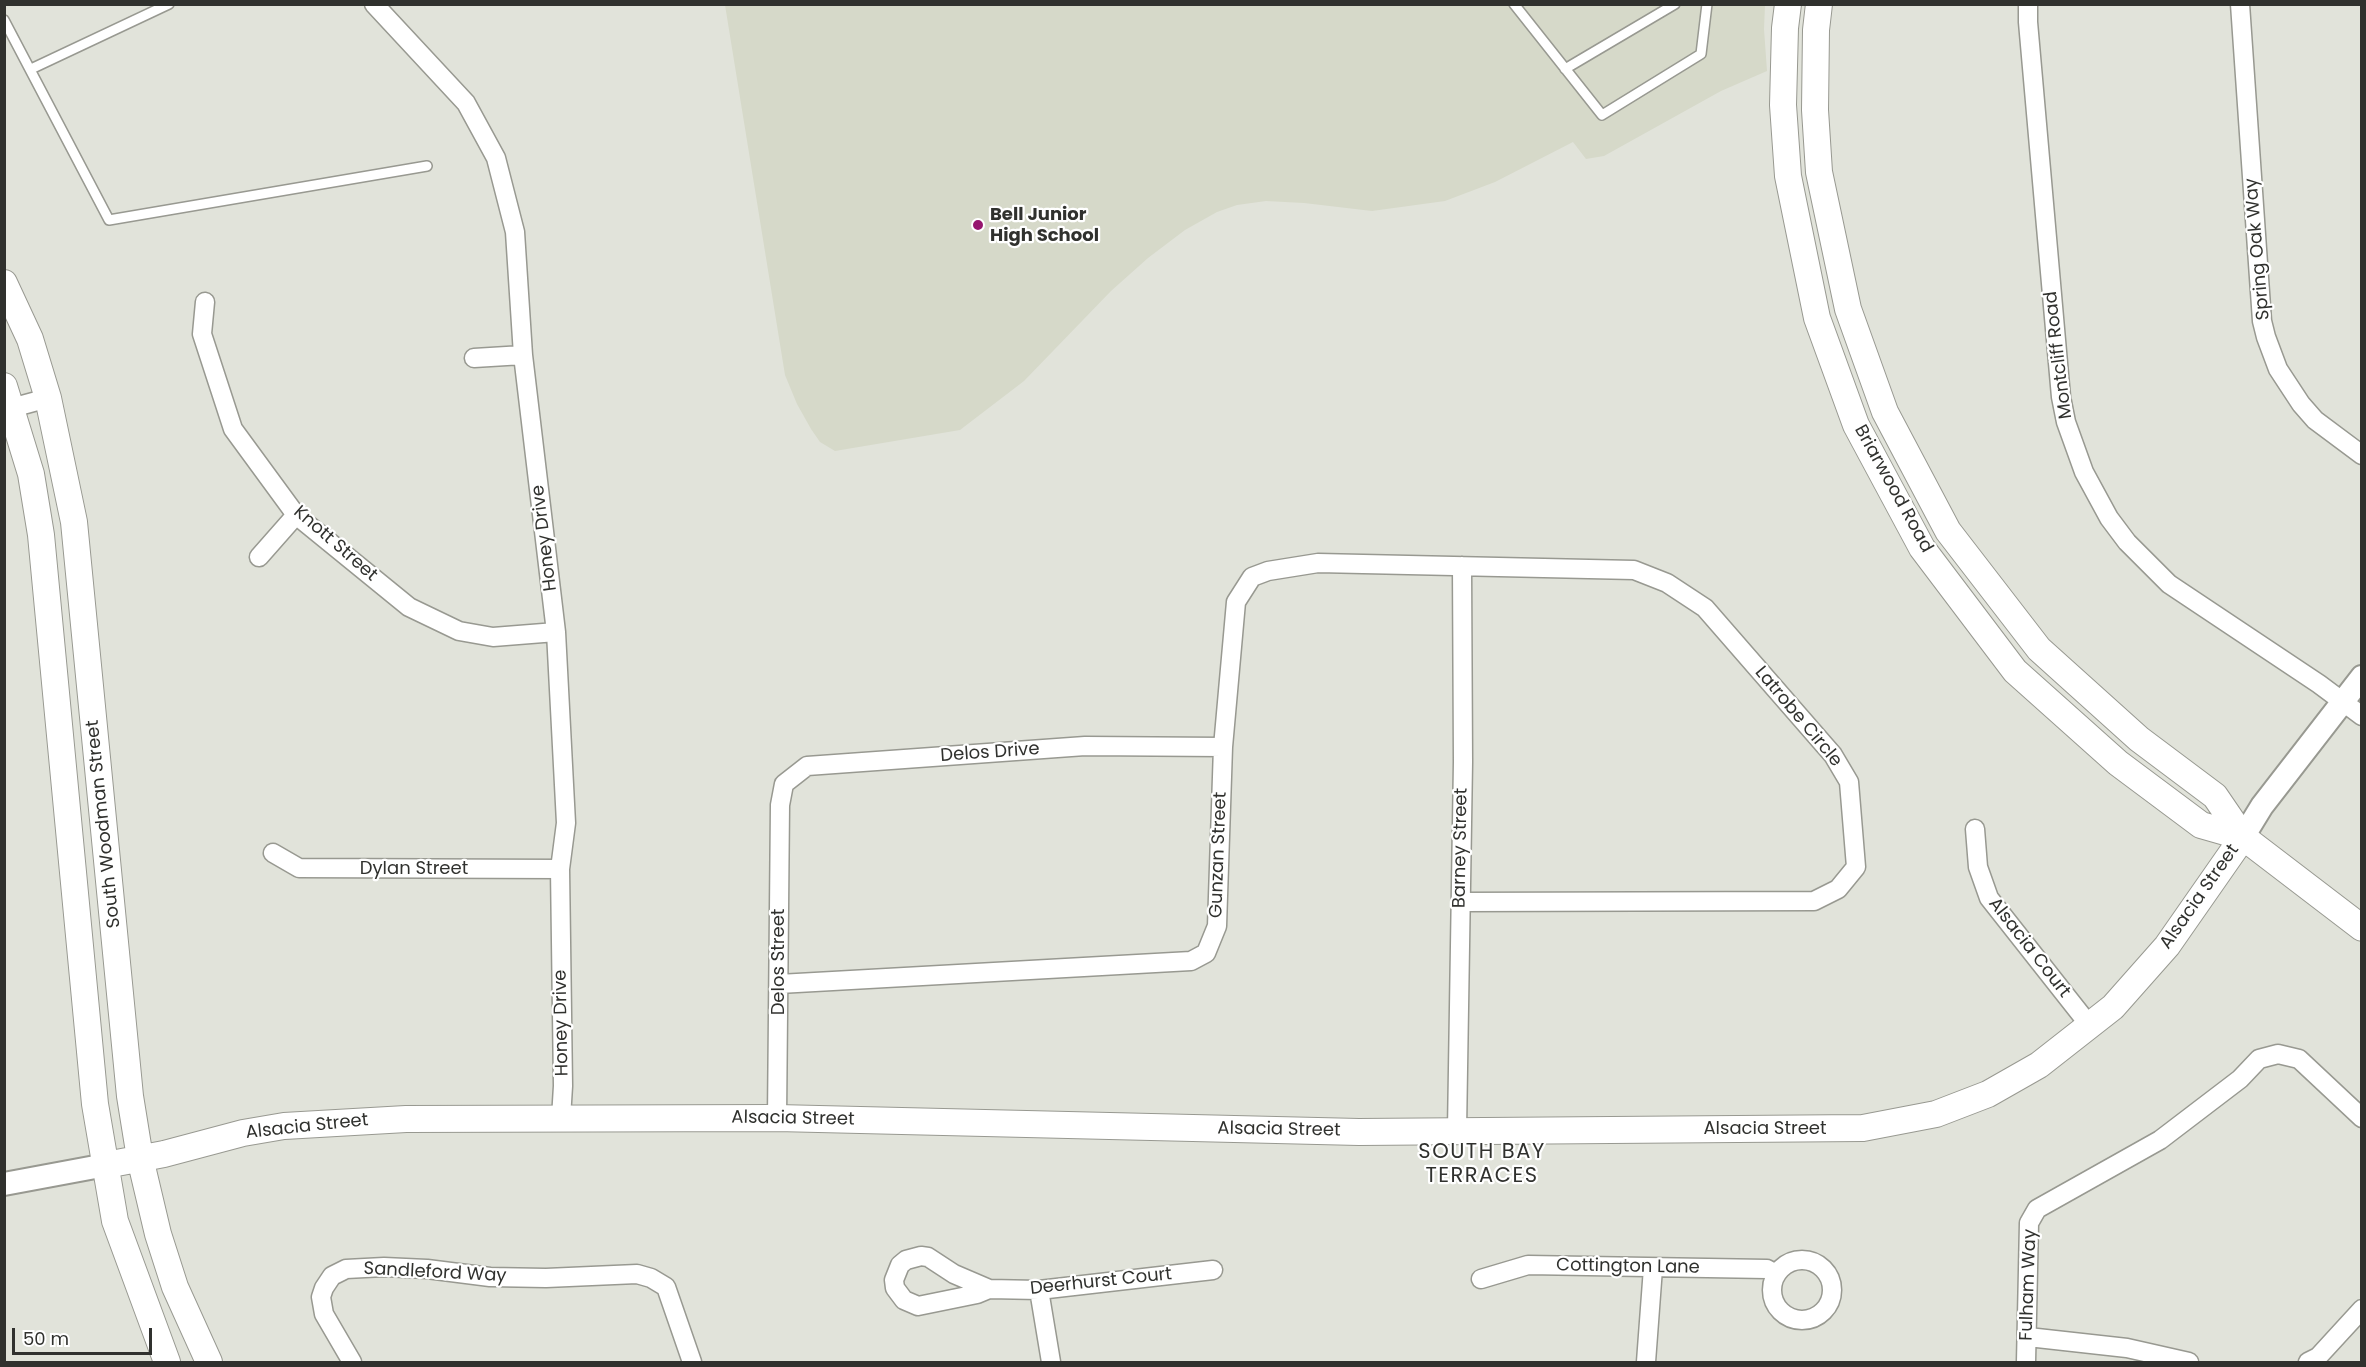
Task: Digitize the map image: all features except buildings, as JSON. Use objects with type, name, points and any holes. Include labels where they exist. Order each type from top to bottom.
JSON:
[{"type":"main road","name":"Briarwood Road","points":[[1819,4],[1816,30],[1816,113],[1820,172],[1848,309],[1886,412],[1948,531],[2038,649],[2139,739],[2215,796],[2242,837],[2361,928]]},
{"type":"main road","name":"Briarwood Road","points":[[1786,16],[1783,105],[1788,176],[1817,318],[1856,425],[1922,548],[2015,671],[2118,763],[2201,825],[2242,837]]},
{"type":"main road","points":[[1786,16],[1798,35],[1798,92],[1816,113]]},
{"type":"main road","name":"South Woodman Street","points":[[4,283],[30,339],[48,398],[74,522],[130,1096],[140,1158],[158,1234],[175,1287],[209,1362]]},
{"type":"main road","name":"South Woodman Street","points":[[7,402],[31,474],[41,535],[95,1104],[115,1221],[167,1362]]},
{"type":"main road","name":"Alsacia Street","points":[[106,1165],[243,1133],[284,1126],[360,1120],[777,1118],[1359,1132],[1863,1128],[1936,1114],[1988,1094],[2039,1065],[2090,1026],[2113,1007],[2167,946],[2242,837]]},
{"type":"street","name":"Honey Drive","points":[[374,4],[466,103],[496,158],[514,232],[523,355],[556,632],[566,823],[560,869],[563,1086],[561,1118]]},
{"type":"street","name":"Montcliff Road","points":[[2028,4],[2061,397],[2074,447],[2084,472],[2104,510],[2127,542],[2169,584],[2361,716]]},
{"type":"street","name":"Spring Oak Way","points":[[2240,4],[2262,321],[2266,337],[2278,369],[2301,404],[2315,420],[2361,455]]},
{"type":"street","name":"Knott Street","points":[[205,302],[202,334],[233,429],[296,514],[409,607],[459,631],[493,636],[556,632]]},
{"type":"street","points":[[474,358],[523,355]]},
{"type":"street","points":[[7,402],[48,398]]},
{"type":"street","points":[[259,557],[296,514]]},
{"type":"street","name":"Latrobe Circle","points":[[1318,563],[1634,570],[1667,583],[1705,608],[1833,755],[1849,782],[1856,867],[1839,889],[1814,901],[1461,902]]},
{"type":"street","name":"Gunzan Street","points":[[779,984],[1191,961],[1206,953],[1217,926],[1223,747],[1236,602],[1252,578],[1268,571],[1318,563]]},
{"type":"street","name":"Barney Street","points":[[1457,1130],[1461,902],[1462,566]]},
{"type":"street","name":"Alsacia Street","points":[[2242,837],[2262,806],[2361,677]]},
{"type":"street","name":"Delos Drive","points":[[780,805],[784,784],[807,766],[1085,746],[1223,747]]},
{"type":"street","name":"Delos Street","points":[[777,1118],[780,805]]},
{"type":"street","name":"Alsacia Court","points":[[1975,829],[1978,867],[1989,898],[2090,1026]]},
{"type":"street","name":"Dylan Street","points":[[273,853],[299,868],[560,869]]},
{"type":"street","name":"Fulham Way","points":[[2026,1362],[2029,1223],[2037,1209],[2160,1140],[2240,1079],[2259,1059],[2278,1054],[2300,1059],[2361,1118]]},
{"type":"street","name":"Alsacia Street","points":[[4,1185],[106,1165]]},
{"type":"street","points":[[921,1256],[928,1257],[954,1274],[988,1289],[978,1294],[918,1306],[904,1300],[895,1288],[894,1280],[900,1265],[913,1257],[921,1256]]},
{"type":"street","name":"Cottington Lane","points":[[1481,1279],[1528,1265],[1767,1269],[1776,1274]]},
{"type":"street","name":"Sandleford Way","points":[[352,1362],[324,1314],[321,1297],[327,1281],[346,1269],[384,1267],[427,1269],[490,1277],[535,1278],[636,1274],[651,1278],[666,1287],[692,1362]]},
{"type":"street","points":[[1646,1362],[1653,1268]]},
{"type":"street","name":"Deerhurst Court","points":[[988,1289],[1039,1290],[1213,1270]]},
{"type":"street","points":[[1039,1290],[1051,1362]]},
{"type":"street","points":[[2307,1362],[2318,1357],[2361,1310]]},
{"type":"street","points":[[2028,1337],[2127,1348],[2189,1362]]},
{"type":"lane","points":[[31,69],[169,4]]},
{"type":"lane","points":[[1514,4],[1602,115],[1701,54],[1707,4]]},
{"type":"lane","points":[[1565,69],[1675,4]]},
{"type":"lane","points":[[4,20],[110,220],[427,166]]},
{"type":"shaded area","name":"Bell Junior High School","points":[[725,5],[1765,5],[1767,71],[1721,91],[1604,156],[1586,159],[1573,142],[1495,182],[1445,201],[1372,211],[1266,201],[1237,205],[1217,212],[1185,230],[1148,258],[1111,291],[1024,381],[960,430],[835,451],[820,442],[811,429],[785,375]]},
{"type":"place","name":"Bell Junior High School","points":[[978,225]]},
{"type":"district","name":"SOUTH BAY TERRACES","points":[[1482,1165]]}]
